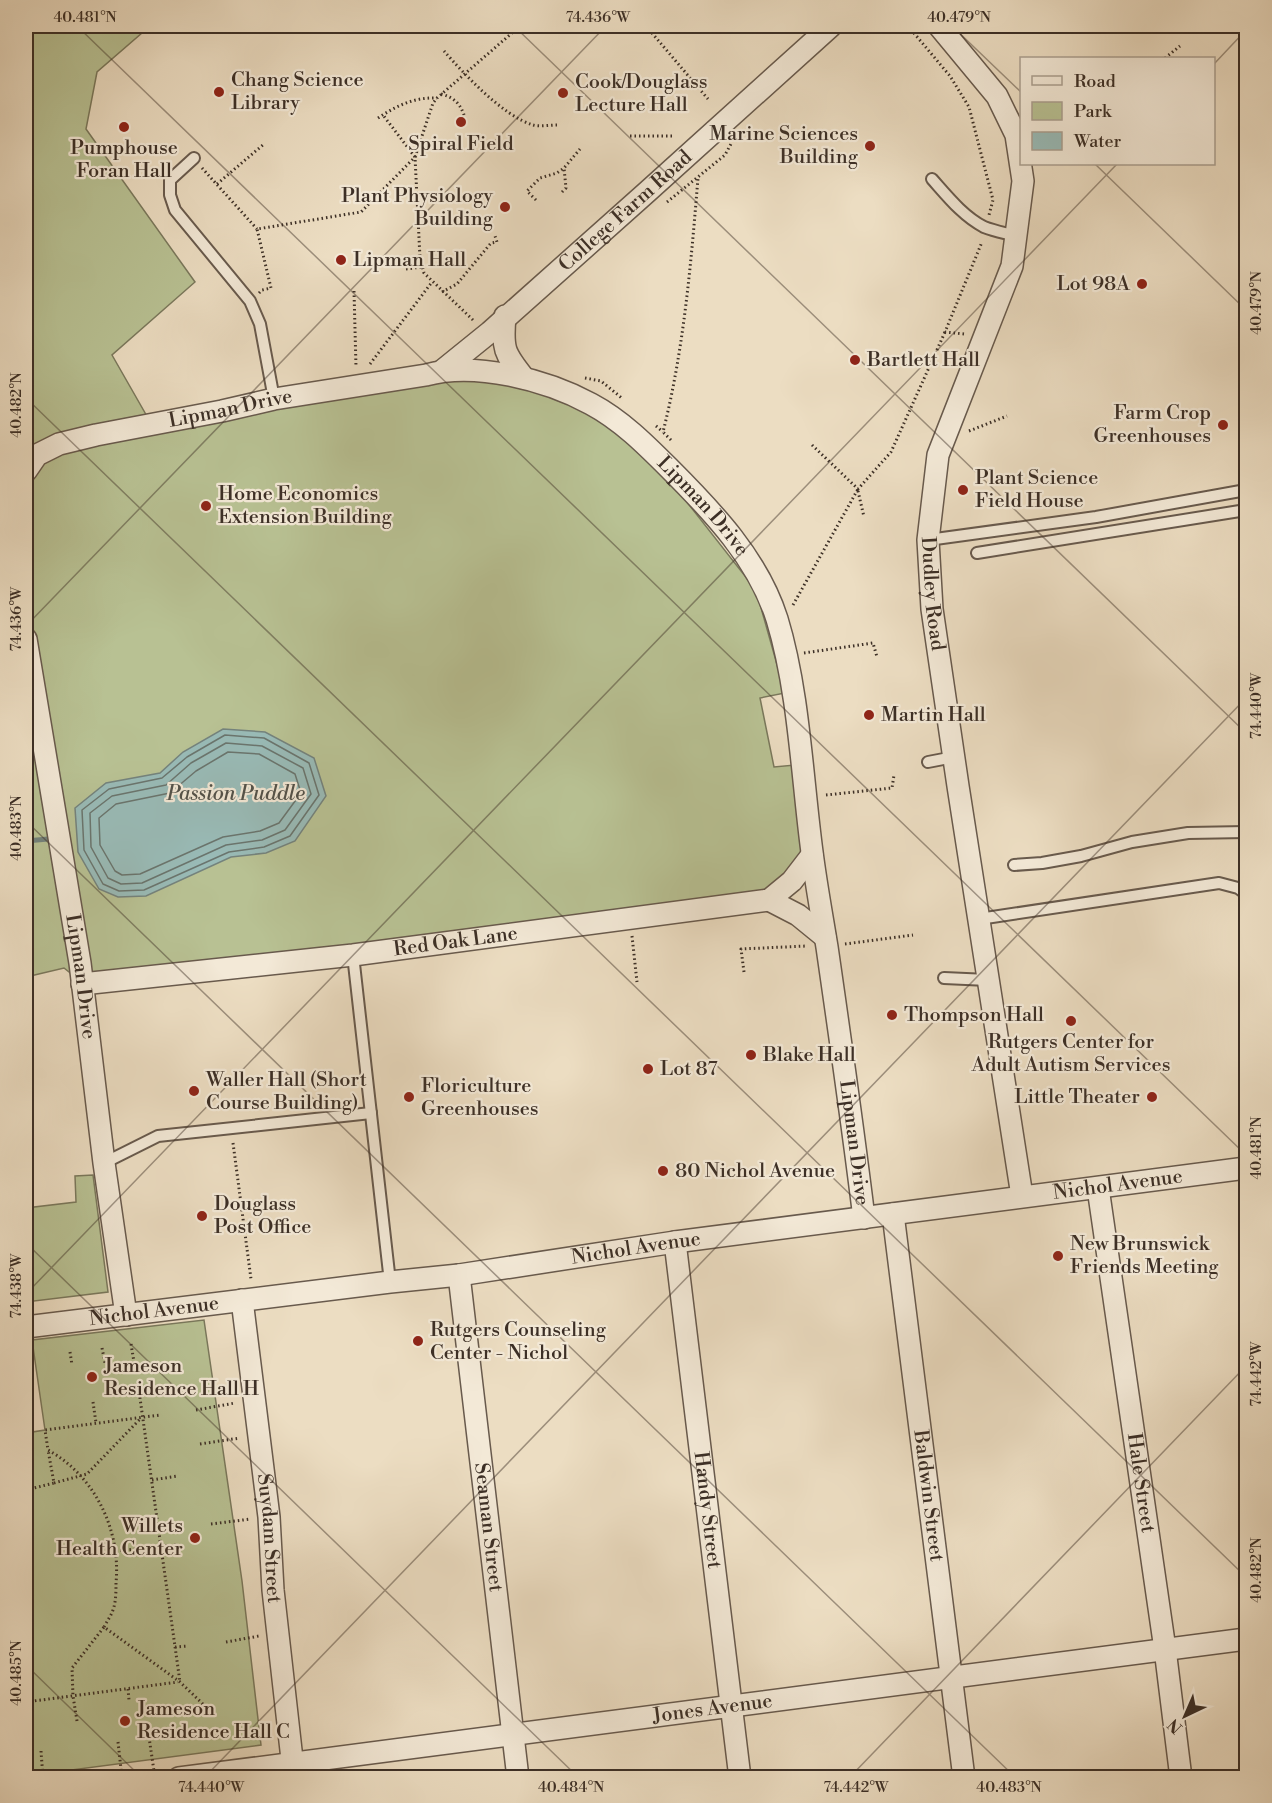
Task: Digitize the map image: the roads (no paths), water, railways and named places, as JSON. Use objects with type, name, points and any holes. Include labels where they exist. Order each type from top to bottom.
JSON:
[{"type":"street","name":"College Farm Road","points":[[442,370],[490,332],[505,316],[831,26]]},
{"type":"street","name":"Dudley Road","points":[[939,26],[997,96],[1016,135],[1020,161]]},
{"type":"street","name":"Dudley Road","points":[[1021,165],[1023,181],[1011,266],[938,455],[928,540],[932,609],[1022,1196]]},
{"type":"street","points":[[505,316],[504,348],[524,378]]},
{"type":"street","name":"Lipman Drive","points":[[26,471],[38,455],[58,444],[274,399],[426,375],[442,370],[471,370],[524,378],[555,388],[591,404],[622,423],[694,493],[738,545],[760,579],[776,619],[788,666],[812,855],[864,1218]]},
{"type":"street","name":"Lipman Drive","points":[[26,639],[80,963],[104,1163],[126,1315]]},
{"type":"street","points":[[812,855],[792,881],[769,900],[798,915],[826,941]]},
{"type":"street","name":"Red Oak Lane","points":[[82,984],[353,955],[769,900]]},
{"type":"street","name":"Nichol Avenue","points":[[26,1327],[459,1275],[675,1242],[1246,1168]]},
{"type":"street","name":"Hale Street","points":[[1098,1188],[1165,1648],[1181,1778]]},
{"type":"street","name":"Baldwin Street","points":[[893,1214],[964,1778]]},
{"type":"street","name":"Handy Street","points":[[675,1242],[741,1778]]},
{"type":"street","name":"Seaman Street","points":[[459,1275],[518,1778]]},
{"type":"street","name":"Suydam Street","points":[[248,1300],[255,1400],[269,1516],[273,1590],[293,1771]]},
{"type":"street","name":"Jones Avenue","points":[[179,1778],[293,1771],[512,1735],[1246,1639]]},
{"type":"lane","points":[[194,158],[170,180],[170,195],[175,210],[250,301],[260,324],[274,399]]},
{"type":"lane","points":[[932,179],[953,203],[972,219],[986,228],[1016,236]]},
{"type":"lane","points":[[928,540],[1096,517],[1246,490]]},
{"type":"lane","points":[[977,553],[1246,510]]},
{"type":"lane","points":[[928,762],[954,757]]},
{"type":"lane","points":[[1014,865],[1081,856],[1132,842],[1188,833],[1246,832]]},
{"type":"lane","points":[[979,919],[1219,883],[1238,888],[1246,894]]},
{"type":"lane","points":[[353,955],[390,1282]]},
{"type":"lane","points":[[944,978],[988,980]]},
{"type":"lane","points":[[104,1163],[158,1136],[371,1113]]},
{"type":"water","name":"Passion Puddle","points":[[223,729],[265,732],[314,758],[326,796],[295,841],[266,853],[231,857],[146,896],[118,897],[99,889],[78,852],[75,808],[106,783],[160,773],[183,752]]},
{"type":"waterway","points":[[26,841],[48,839]]},
{"type":"place","name":"Chang Science Library","points":[[219,92]]},
{"type":"place","name":"Cook/Douglass Lecture Hall","points":[[563,93]]},
{"type":"place","name":"Spiral Field","points":[[461,122]]},
{"type":"place","name":"Pumphouse Foran Hall","points":[[124,127]]},
{"type":"place","name":"Marine Sciences Building","points":[[870,146]]},
{"type":"place","name":"Plant Physiology Building","points":[[505,207]]},
{"type":"place","name":"Lipman Hall","points":[[341,260]]},
{"type":"place","name":"Lot 98A","points":[[1142,284]]},
{"type":"place","name":"Bartlett Hall","points":[[855,360]]},
{"type":"place","name":"Farm Crop Greenhouses","points":[[1223,425]]},
{"type":"place","name":"Plant Science Field House","points":[[963,490]]},
{"type":"place","name":"Home Economics Extension Building","points":[[206,506]]},
{"type":"place","name":"Martin Hall","points":[[869,715]]},
{"type":"place","name":"Thompson Hall","points":[[892,1015]]},
{"type":"place","name":"Rutgers Center for Adult Autism Services","points":[[1071,1021]]},
{"type":"place","name":"Blake Hall","points":[[751,1055]]},
{"type":"place","name":"Lot 87","points":[[648,1069]]},
{"type":"place","name":"Waller Hall (Short Course Building)","points":[[194,1091]]},
{"type":"place","name":"Floriculture Greenhouses","points":[[409,1097]]},
{"type":"place","name":"Little Theater","points":[[1152,1097]]},
{"type":"place","name":"80 Nichol Avenue","points":[[663,1171]]},
{"type":"place","name":"Douglass Post Office","points":[[202,1216]]},
{"type":"place","name":"New Brunswick Friends Meeting","points":[[1058,1256]]},
{"type":"place","name":"Rutgers Counseling Center - Nichol","points":[[418,1341]]},
{"type":"place","name":"Jameson Residence Hall H","points":[[92,1377]]},
{"type":"place","name":"Willets Health Center","points":[[195,1538]]},
{"type":"place","name":"Jameson Residence Hall C","points":[[125,1721]]}]
